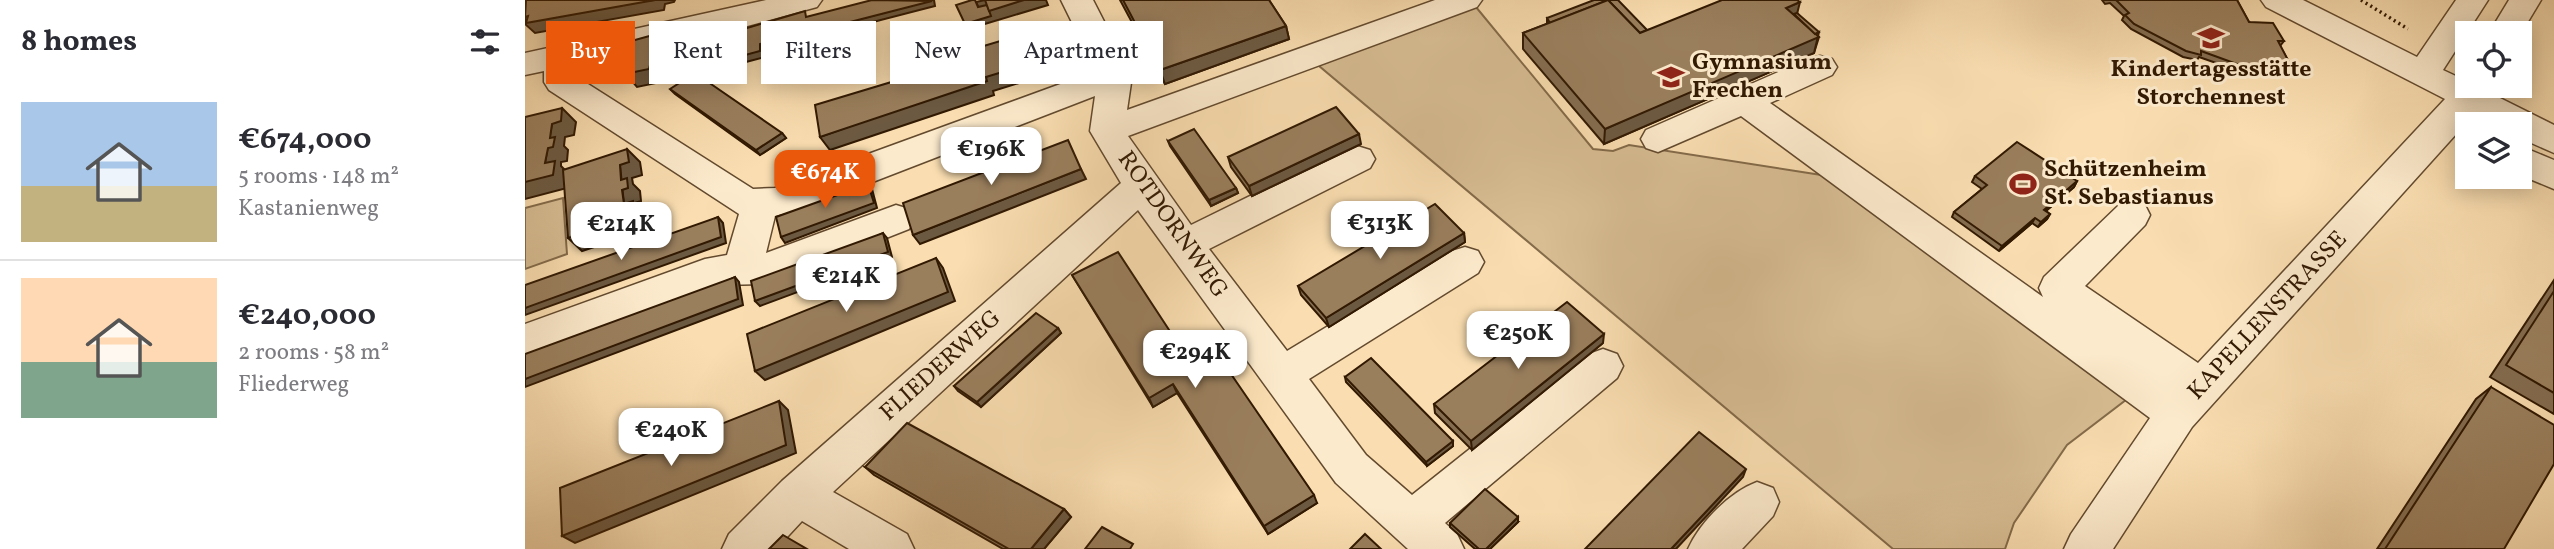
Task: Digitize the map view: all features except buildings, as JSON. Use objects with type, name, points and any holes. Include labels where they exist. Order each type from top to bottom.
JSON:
[{"type":"street","points":[[635,40],[806,0]]},
{"type":"street","points":[[1077,0],[1088,21]]},
{"type":"street","points":[[1107,131],[1466,0]]},
{"type":"street","points":[[2277,0],[2422,75],[2463,110],[2554,140]]},
{"type":"street","points":[[2422,75],[2472,0]]},
{"type":"street","points":[[2512,21],[2525,0]]},
{"type":"street","points":[[525,64],[546,60]]},
{"type":"street","points":[[1658,139],[1820,67]]},
{"type":"street","points":[[564,84],[747,203],[795,197],[1094,84]]},
{"type":"street","name":"ROTDORNWEG","points":[[1114,84],[1107,131],[1141,186],[1351,469],[1427,536]]},
{"type":"street","points":[[1744,101],[1838,172],[2189,401]]},
{"type":"street","name":"KAPELLENSTRASSE","points":[[2087,549],[2189,401],[2463,110]]},
{"type":"street","points":[[1184,245],[1357,159]]},
{"type":"street","points":[[2532,165],[2554,176]]},
{"type":"street","name":"FLIEDERWEG","points":[[745,549],[797,495],[1141,186]]},
{"type":"street","points":[[743,267],[760,203]]},
{"type":"street","points":[[2132,215],[2058,288],[2189,401]]},
{"type":"street","points":[[526,341],[719,270],[743,267],[766,269],[896,219]]},
{"type":"street","points":[[1280,376],[1465,262]]},
{"type":"street","points":[[1427,536],[1602,366]]},
{"type":"street","points":[[797,495],[891,549]]},
{"type":"street","points":[[1711,549],[1757,502]]},
{"type":"shaded area","points":[[1471,1],[1593,149],[1613,151],[1629,145],[1834,177],[2135,393],[2067,445],[2014,523],[2005,549],[1893,549],[1312,60]]},
{"type":"shaded area","points":[[563,198],[567,254],[525,269],[525,208]]},
{"type":"place","name":"Kindertagesstätte Storchennest","points":[[2211,38]]},
{"type":"place","name":"Gymnasium Frechen","points":[[1671,77]]},
{"type":"place","name":"Schützenheim St. Sebastianus","points":[[2023,184]]}]
